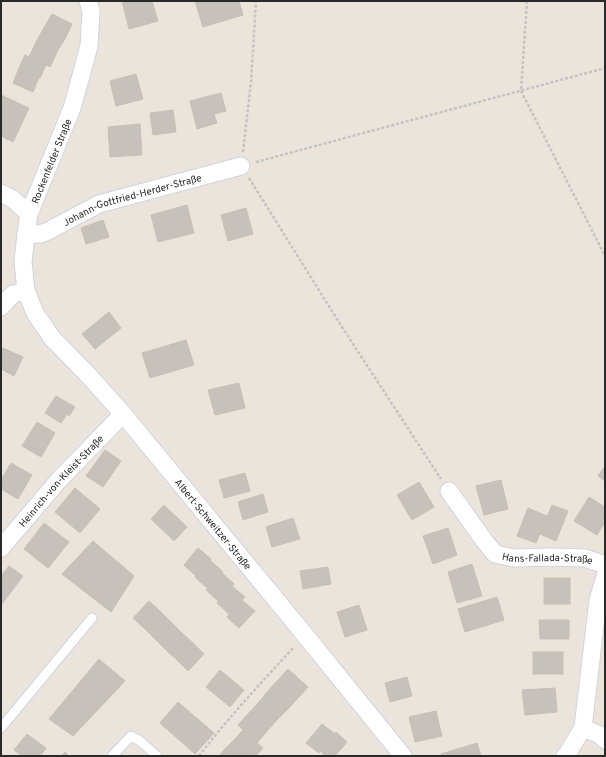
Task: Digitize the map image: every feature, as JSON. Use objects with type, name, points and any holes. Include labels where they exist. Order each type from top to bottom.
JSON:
[{"type":"street","name":"Rockenfelder Straße","points":[[26,291],[23,262],[29,214],[74,101],[89,46],[91,11],[88,1]]},
{"type":"street","name":"Johann-Gottfried-Herder-Straße","points":[[26,234],[40,234],[48,231],[99,204],[241,166]]},
{"type":"street","points":[[1,193],[14,200],[29,214]]},
{"type":"street","points":[[1,307],[13,294],[26,291]]},
{"type":"street","name":"Albert-Schweitzer-Straße","points":[[26,291],[35,313],[52,338],[123,414],[403,756]]},
{"type":"street","name":"Heinrich-von-Kleist-Straße","points":[[1,548],[58,482],[123,414]]},
{"type":"street","name":"Hans-Fallada-Straße","points":[[449,491],[483,540],[495,554],[514,558],[586,558],[605,565]]},
{"type":"street","points":[[565,756],[584,728],[598,600],[605,577]]},
{"type":"street","points":[[584,728],[600,735],[605,740]]},
{"type":"lane","points":[[1,728],[92,618]]},
{"type":"lane","points":[[112,756],[131,736],[140,741],[157,756]]},
{"type":"path","points":[[256,1],[251,82],[241,166],[340,324],[449,491]]},
{"type":"path","points":[[527,1],[521,91],[605,256]]},
{"type":"path","points":[[241,166],[605,68]]},
{"type":"path","points":[[199,756],[217,732],[243,702],[305,635]]},
{"type":"building","points":[[122,1],[152,1],[158,21],[129,29]]},
{"type":"building","points":[[195,1],[239,1],[243,15],[203,27]]},
{"type":"building","points":[[52,14],[72,24],[66,37],[45,26]]},
{"type":"building","points":[[45,26],[66,37],[58,50],[37,40]]},
{"type":"building","points":[[37,40],[58,50],[50,67],[29,57]]},
{"type":"building","points":[[25,55],[46,65],[40,78],[19,68]]},
{"type":"building","points":[[19,68],[39,77],[33,92],[13,83]]},
{"type":"building","points":[[136,74],[143,99],[116,106],[110,81]]},
{"type":"building","points":[[221,93],[226,111],[214,114],[217,123],[197,129],[190,101]]},
{"type":"building","points":[[1,95],[29,108],[13,142],[1,136]]},
{"type":"building","points":[[173,110],[176,132],[153,135],[150,113]]},
{"type":"building","points":[[140,124],[142,155],[110,157],[108,127]]},
{"type":"building","points":[[187,205],[194,233],[158,242],[151,215]]},
{"type":"building","points":[[246,208],[253,234],[228,241],[221,215]]},
{"type":"building","points":[[103,220],[109,237],[86,244],[81,228]]},
{"type":"building","points":[[109,312],[121,328],[95,349],[82,334]]},
{"type":"building","points":[[186,340],[194,365],[150,378],[142,353]]},
{"type":"building","points":[[3,348],[23,357],[14,376],[1,369],[1,351]]},
{"type":"building","points":[[239,383],[245,408],[215,415],[208,390]]},
{"type":"building","points":[[56,396],[75,407],[69,416],[67,414],[61,423],[45,413]]},
{"type":"building","points":[[37,422],[55,433],[41,457],[22,446]]},
{"type":"building","points":[[105,450],[121,461],[103,487],[86,476]]},
{"type":"building","points":[[11,463],[32,475],[18,499],[1,489],[1,480]]},
{"type":"building","points":[[605,466],[605,481],[598,476]]},
{"type":"building","points":[[245,473],[250,491],[224,498],[219,480]]},
{"type":"building","points":[[501,480],[508,509],[484,515],[476,486]]},
{"type":"building","points":[[419,482],[434,507],[412,520],[397,495]]},
{"type":"building","points":[[75,488],[100,509],[80,533],[55,512]]},
{"type":"building","points":[[263,494],[268,512],[243,520],[238,502]]},
{"type":"building","points":[[589,497],[605,507],[605,522],[597,535],[574,521]]},
{"type":"building","points":[[164,505],[187,527],[174,541],[151,519]]},
{"type":"building","points":[[552,505],[568,511],[556,541],[540,534]]},
{"type":"building","points":[[528,508],[547,516],[536,543],[517,536]]},
{"type":"building","points":[[293,518],[300,539],[272,547],[266,527]]},
{"type":"building","points":[[44,523],[69,542],[48,568],[24,549]]},
{"type":"building","points":[[448,528],[457,555],[433,564],[423,536]]},
{"type":"building","points":[[93,541],[134,576],[111,612],[62,574]]},
{"type":"building","points":[[198,548],[211,559],[196,576],[184,565]]},
{"type":"building","points":[[210,560],[223,572],[207,588],[195,577]]},
{"type":"building","points":[[472,564],[482,596],[457,603],[448,572]]},
{"type":"building","points":[[9,566],[23,576],[2,604],[1,576]]},
{"type":"building","points":[[328,567],[331,584],[303,589],[300,571]]},
{"type":"building","points":[[222,573],[234,584],[218,601],[206,590]]},
{"type":"building","points":[[544,578],[570,578],[570,604],[544,604]]},
{"type":"building","points":[[232,586],[245,597],[229,614],[217,603]]},
{"type":"building","points":[[497,597],[504,620],[465,632],[458,609]]},
{"type":"building","points":[[242,600],[255,611],[239,628],[227,617]]},
{"type":"building","points":[[149,601],[161,612],[145,629],[133,618]]},
{"type":"building","points":[[359,605],[367,630],[345,637],[337,612]]},
{"type":"building","points":[[161,612],[172,623],[156,640],[145,629]]},
{"type":"building","points":[[539,620],[569,620],[569,639],[540,639]]},
{"type":"building","points":[[172,623],[182,633],[166,650],[156,640]]},
{"type":"building","points":[[182,633],[193,643],[177,660],[166,650]]},
{"type":"building","points":[[193,643],[204,654],[188,671],[177,660]]},
{"type":"building","points":[[533,652],[563,652],[563,674],[533,674]]},
{"type":"building","points":[[99,659],[125,681],[73,736],[49,719]]},
{"type":"building","points":[[288,669],[308,687],[288,709],[268,691]]},
{"type":"building","points":[[220,670],[232,680],[218,697],[206,687]]},
{"type":"building","points":[[407,677],[412,696],[390,702],[385,683]]},
{"type":"building","points":[[232,680],[244,690],[230,707],[218,697]]},
{"type":"building","points":[[555,688],[557,712],[525,715],[522,690]]},
{"type":"building","points":[[268,691],[288,709],[278,719],[259,702]]},
{"type":"building","points":[[178,702],[214,733],[195,754],[160,723]]},
{"type":"building","points":[[259,702],[278,719],[267,731],[248,714]]},
{"type":"building","points":[[436,711],[442,736],[415,742],[409,717]]},
{"type":"building","points":[[248,714],[267,731],[257,743],[238,725]]},
{"type":"building","points":[[322,724],[335,734],[319,753],[306,743]]},
{"type":"building","points":[[243,730],[263,748],[256,756],[253,756],[235,739]]},
{"type":"building","points":[[336,732],[347,742],[335,756],[326,756],[320,751]]},
{"type":"building","points":[[27,734],[46,748],[40,756],[22,756],[14,750]]},
{"type":"building","points":[[235,739],[253,756],[230,756],[224,750]]},
{"type":"building","points":[[477,743],[481,756],[442,756],[441,754]]},
{"type":"building","points":[[224,750],[230,756],[219,756]]},
{"type":"building","points":[[65,752],[69,756],[61,756]]}]
